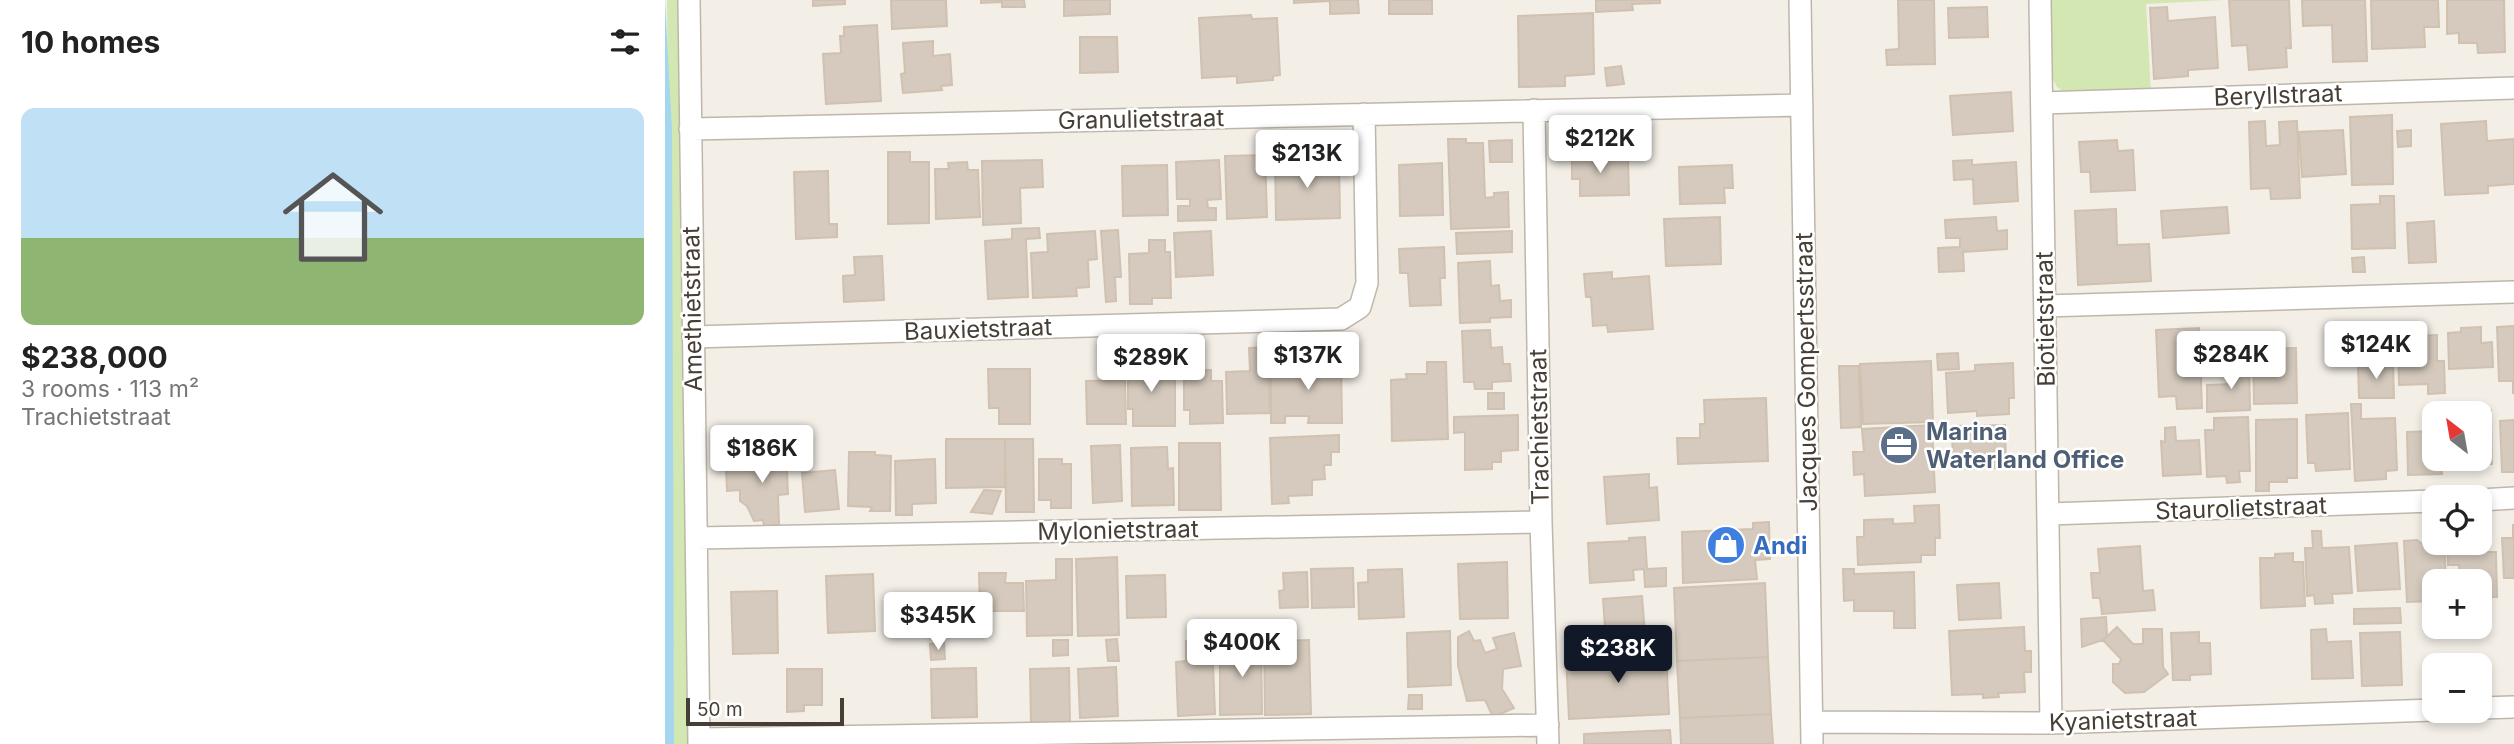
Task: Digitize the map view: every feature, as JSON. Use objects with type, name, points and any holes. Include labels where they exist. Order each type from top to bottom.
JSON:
[{"type":"street","name":"Amethietstraat","points":[[689,0],[699,741]]},
{"type":"street","name":"Jacques Gompertsstraat","points":[[1800,0],[1812,744]]},
{"type":"street","name":"Biotietstraat","points":[[2040,0],[2051,723]]},
{"type":"street","name":"Beryllstraat","points":[[2042,103],[2514,88]]},
{"type":"street","name":"Granulietstraat","points":[[690,129],[1802,105]]},
{"type":"street","name":"Trachietstraat","points":[[1534,110],[1541,522],[1548,734]]},
{"type":"street","name":"Bauxietstraat","points":[[693,337],[1341,319],[1360,307],[1367,284],[1364,114]]},
{"type":"street","points":[[2045,306],[2514,292]]},
{"type":"street","points":[[2492,499],[2514,498]]},
{"type":"street","name":"Staurolietstraat","points":[[2048,514],[2422,501]]},
{"type":"street","name":"Mylonietstraat","points":[[696,538],[1541,522]]},
{"type":"street","points":[[2492,708],[2514,707]]},
{"type":"street","name":"Kyanietstraat","points":[[1812,722],[2051,723],[2422,710]]},
{"type":"street","points":[[699,741],[1548,734]]},
{"type":"green space","points":[[667,0],[683,0],[688,744],[674,744]]},
{"type":"green space","points":[[2051,0],[2224,0],[2146,4],[2151,93],[2065,93],[2057,87],[2052,78]]},
{"type":"water","points":[[665,0],[672,131],[674,744],[665,744]]},
{"type":"building","points":[[813,0],[845,0],[845,4],[813,6]]},
{"type":"building","points":[[891,0],[946,0],[947,26],[892,29]]},
{"type":"building","points":[[981,0],[1024,0],[1025,7],[1002,7],[1002,2],[981,3]]},
{"type":"building","points":[[1064,0],[1110,0],[1110,14],[1064,16]]},
{"type":"building","points":[[1294,0],[1358,0],[1359,13],[1330,14],[1330,1],[1294,3]]},
{"type":"building","points":[[1389,0],[1432,0],[1432,14],[1389,14]]},
{"type":"building","points":[[1596,0],[1660,0],[1660,3],[1632,4],[1633,10],[1596,12]]},
{"type":"building","points":[[1898,0],[1934,0],[1935,64],[1887,65],[1886,50],[1899,49]]},
{"type":"building","points":[[2229,0],[2289,0],[2291,48],[2286,48],[2287,67],[2249,70],[2247,45],[2232,46]]},
{"type":"building","points":[[2302,0],[2365,0],[2367,61],[2333,62],[2332,25],[2303,26]]},
{"type":"building","points":[[2371,0],[2438,0],[2439,27],[2424,27],[2425,47],[2372,49]]},
{"type":"building","points":[[2447,0],[2504,0],[2505,52],[2478,53],[2477,43],[2459,43],[2459,33],[2447,34]]},
{"type":"building","points":[[1987,7],[1988,37],[1949,38],[1948,8]]},
{"type":"building","points":[[2167,7],[2168,21],[2215,17],[2218,68],[2188,70],[2188,76],[2154,79],[2150,8]]},
{"type":"building","points":[[1593,13],[1594,74],[1565,76],[1565,86],[1519,87],[1518,16]]},
{"type":"building","points":[[1251,15],[1252,19],[1277,18],[1280,75],[1273,76],[1273,80],[1237,83],[1237,76],[1202,78],[1199,18]]},
{"type":"building","points":[[877,25],[881,101],[826,104],[823,54],[841,53],[840,36],[844,36],[844,27]]},
{"type":"building","points":[[1080,37],[1117,37],[1118,72],[1080,73]]},
{"type":"building","points":[[933,41],[933,56],[950,54],[952,85],[941,86],[942,90],[903,93],[903,43]]},
{"type":"building","points":[[1621,66],[1624,84],[1607,86],[1605,68]]},
{"type":"building","points":[[2011,92],[2013,131],[1953,135],[1950,96]]},
{"type":"building","points":[[2392,115],[2393,184],[2352,185],[2350,117]]},
{"type":"building","points":[[2265,121],[2266,146],[2280,145],[2279,122],[2297,121],[2300,198],[2271,199],[2270,188],[2251,189],[2249,122]]},
{"type":"building","points":[[2486,121],[2487,141],[2514,139],[2514,184],[2488,186],[2488,193],[2445,195],[2441,124]]},
{"type":"building","points":[[2343,130],[2346,174],[2302,177],[2299,132]]},
{"type":"building","points":[[2411,130],[2411,146],[2398,147],[2397,131]]},
{"type":"building","points":[[1448,139],[1483,143],[1485,198],[1494,197],[1494,193],[1508,192],[1509,227],[1451,229]]},
{"type":"building","points":[[1512,140],[1512,162],[1490,162],[1489,141]]},
{"type":"building","points":[[2117,140],[2118,151],[2133,150],[2135,190],[2091,192],[2090,172],[2081,172],[2079,142]]},
{"type":"building","points":[[888,152],[910,152],[910,162],[929,162],[929,223],[888,224]]},
{"type":"building","points":[[1572,153],[1599,153],[1600,161],[1628,160],[1629,195],[1580,196],[1580,179],[1572,179]]},
{"type":"building","points":[[1265,155],[1267,217],[1227,219],[1225,156]]},
{"type":"building","points":[[1042,160],[1043,187],[1020,188],[1021,223],[983,225],[982,161]]},
{"type":"building","points":[[1219,160],[1221,199],[1207,200],[1208,208],[1216,208],[1216,220],[1178,221],[1178,206],[1190,206],[1190,199],[1177,199],[1176,162]]},
{"type":"building","points":[[1972,160],[1972,165],[2016,162],[2018,201],[1974,204],[1973,179],[1954,180],[1953,161]]},
{"type":"building","points":[[1339,161],[1340,218],[1276,220],[1275,163]]},
{"type":"building","points":[[967,162],[968,170],[978,170],[980,217],[936,219],[935,169],[949,169],[948,163]]},
{"type":"building","points":[[1442,163],[1443,215],[1400,216],[1399,165]]},
{"type":"building","points":[[1167,165],[1168,215],[1123,216],[1122,166]]},
{"type":"building","points":[[1732,165],[1733,188],[1724,188],[1725,203],[1680,204],[1679,167]]},
{"type":"building","points":[[828,171],[829,224],[837,224],[837,237],[796,239],[794,172]]},
{"type":"building","points":[[2380,196],[2394,196],[2395,248],[2352,249],[2351,205],[2380,204]]},
{"type":"building","points":[[2227,207],[2229,233],[2163,238],[2161,211]]},
{"type":"building","points":[[2116,209],[2117,245],[2149,244],[2151,281],[2078,285],[2075,211]]},
{"type":"building","points":[[1720,217],[1721,264],[1666,266],[1664,219]]},
{"type":"building","points":[[1996,217],[1997,231],[2007,230],[2007,249],[1963,252],[1964,271],[1939,272],[1938,248],[1960,247],[1960,238],[1946,238],[1945,220]]},
{"type":"building","points":[[2434,221],[2436,262],[2409,263],[2407,223]]},
{"type":"building","points":[[1039,228],[1040,238],[1026,239],[1028,297],[988,299],[985,241],[1012,239],[1012,229]]},
{"type":"building","points":[[1118,230],[1121,277],[1115,277],[1116,301],[1106,302],[1101,231]]},
{"type":"building","points":[[1095,231],[1097,259],[1088,260],[1089,287],[1076,288],[1077,296],[1033,298],[1031,253],[1048,252],[1047,234]]},
{"type":"building","points":[[1211,231],[1213,275],[1176,277],[1174,233]]},
{"type":"building","points":[[1512,231],[1512,252],[1457,254],[1456,233]]},
{"type":"building","points":[[1149,240],[1165,240],[1165,252],[1170,252],[1171,298],[1152,298],[1152,304],[1130,304],[1129,254],[1149,253]]},
{"type":"building","points":[[1444,247],[1445,278],[1440,278],[1441,305],[1410,306],[1408,273],[1400,273],[1399,249]]},
{"type":"building","points":[[882,256],[884,300],[844,302],[843,276],[855,275],[854,257]]},
{"type":"building","points":[[2364,257],[2365,272],[2353,272],[2352,258]]},
{"type":"building","points":[[1490,261],[1491,286],[1499,285],[1500,301],[1511,300],[1511,317],[1490,318],[1490,322],[1460,323],[1458,263]]},
{"type":"building","points":[[1612,272],[1612,279],[1649,276],[1653,329],[1608,332],[1607,325],[1593,326],[1591,297],[1586,297],[1584,274]]},
{"type":"building","points":[[2376,326],[2376,354],[2352,354],[2351,327]]},
{"type":"building","points":[[2514,326],[2513,393],[2513,381],[2499,381],[2497,327]]},
{"type":"building","points":[[2481,327],[2481,343],[2492,342],[2493,367],[2449,369],[2448,333],[2461,332],[2461,328]]},
{"type":"building","points":[[2199,328],[2202,408],[2177,409],[2176,396],[2159,397],[2156,330]]},
{"type":"building","points":[[1490,330],[1491,348],[1502,347],[1503,364],[1510,364],[1511,381],[1492,382],[1492,389],[1475,389],[1474,382],[1464,382],[1462,331]]},
{"type":"building","points":[[2437,335],[2437,361],[2444,361],[2445,393],[2428,394],[2428,384],[2399,385],[2398,337]]},
{"type":"building","points":[[1268,347],[1270,413],[1227,414],[1226,372],[1250,371],[1249,348]]},
{"type":"building","points":[[2296,348],[2297,403],[2254,404],[2253,349]]},
{"type":"building","points":[[1958,353],[1959,369],[1938,370],[1937,354]]},
{"type":"building","points":[[1128,360],[1147,360],[1147,367],[1175,367],[1175,426],[1133,426],[1133,409],[1128,409]]},
{"type":"building","points":[[1341,360],[1342,423],[1308,423],[1309,416],[1285,416],[1285,423],[1271,423],[1271,373],[1287,372],[1287,361]]},
{"type":"building","points":[[1931,361],[1933,422],[1863,424],[1860,364]]},
{"type":"building","points":[[2249,361],[2250,410],[2207,412],[2207,385],[2233,384],[2232,362]]},
{"type":"building","points":[[1427,362],[1446,362],[1448,439],[1392,441],[1391,380],[1407,379],[1406,374],[1427,374]]},
{"type":"building","points":[[2013,363],[2014,398],[2009,398],[2009,414],[1977,416],[1977,411],[1948,413],[1946,373],[1975,371],[1975,365]]},
{"type":"building","points":[[2393,364],[2394,398],[2359,398],[2358,365]]},
{"type":"building","points":[[1839,366],[1859,366],[1861,427],[1841,428]]},
{"type":"building","points":[[988,369],[1030,369],[1030,424],[999,424],[999,408],[989,408]]},
{"type":"building","points":[[1211,370],[1211,381],[1222,381],[1223,423],[1190,424],[1190,410],[1184,410],[1184,371]]},
{"type":"building","points":[[1125,380],[1126,424],[1087,424],[1086,381]]},
{"type":"building","points":[[1488,393],[1504,393],[1504,409],[1488,409]]},
{"type":"building","points":[[1766,398],[1768,461],[1678,464],[1677,438],[1700,438],[1700,424],[1705,424],[1704,400]]},
{"type":"building","points":[[2351,404],[2361,404],[2361,419],[2395,418],[2397,470],[2386,471],[2386,479],[2355,481]]},
{"type":"building","points":[[2348,413],[2350,469],[2316,471],[2315,463],[2308,463],[2306,415]]},
{"type":"building","points":[[1518,415],[1518,450],[1501,451],[1501,462],[1492,462],[1492,469],[1465,470],[1465,432],[1454,433],[1454,417]]},
{"type":"building","points":[[2248,417],[2250,471],[2239,471],[2240,482],[2227,483],[2226,476],[2207,477],[2205,430],[2214,430],[2214,418]]},
{"type":"building","points":[[2297,419],[2297,478],[2287,478],[2287,482],[2269,482],[2269,491],[2256,491],[2256,420]]},
{"type":"building","points":[[2514,420],[2514,472],[2502,472],[2500,421]]},
{"type":"building","points":[[1932,425],[1935,492],[1865,496],[1864,474],[1854,475],[1853,452],[1864,452],[1862,429]]},
{"type":"building","points":[[2005,425],[2006,468],[1953,469],[1952,426]]},
{"type":"building","points":[[2175,427],[2176,441],[2199,440],[2201,474],[2163,476],[2161,441],[2165,442],[2165,428]]},
{"type":"building","points":[[2422,431],[2422,471],[2442,471],[2442,474],[2408,475],[2407,432]]},
{"type":"building","points":[[1339,435],[1339,452],[1331,452],[1331,465],[1324,465],[1325,479],[1312,480],[1312,495],[1288,496],[1289,503],[1272,504],[1270,438]]},
{"type":"building","points":[[946,439],[1005,439],[1005,487],[946,488]]},
{"type":"building","points":[[1005,439],[1033,439],[1034,512],[1006,512]]},
{"type":"building","points":[[1179,443],[1220,443],[1221,510],[1179,510]]},
{"type":"building","points":[[1120,445],[1122,501],[1093,503],[1091,446]]},
{"type":"building","points":[[786,446],[788,494],[778,495],[779,525],[764,526],[763,520],[754,521],[747,506],[740,501],[740,490],[727,491],[726,468],[754,466],[754,456],[771,455],[770,447]]},
{"type":"building","points":[[1167,447],[1168,469],[1173,468],[1174,505],[1132,506],[1131,448]]},
{"type":"building","points":[[849,452],[875,452],[875,455],[891,456],[890,511],[870,511],[872,507],[848,506]]},
{"type":"building","points":[[935,459],[936,503],[912,504],[912,515],[896,515],[895,461]]},
{"type":"building","points":[[1039,459],[1062,459],[1062,464],[1071,464],[1071,508],[1051,508],[1051,500],[1039,500]]},
{"type":"building","points":[[835,470],[839,509],[805,512],[802,473]]},
{"type":"building","points":[[1649,474],[1649,488],[1657,487],[1659,520],[1607,524],[1604,477]]},
{"type":"building","points":[[984,490],[1001,491],[992,514],[971,512]]},
{"type":"building","points":[[1939,505],[1940,538],[1935,538],[1935,555],[1921,555],[1921,562],[1858,565],[1857,537],[1864,537],[1864,520],[1893,519],[1893,524],[1915,523],[1914,506]]},
{"type":"building","name":"Andi","points":[[1769,522],[1770,559],[1755,560],[1757,579],[1683,583],[1682,532],[1753,529],[1753,523]]},
{"type":"building","points":[[2513,525],[2514,578],[2504,578],[2502,538],[2513,538]]},
{"type":"building","points":[[2312,531],[2321,531],[2322,548],[2349,547],[2352,593],[2332,594],[2333,603],[2315,604],[2314,595],[2307,596],[2305,548],[2313,548]]},
{"type":"building","points":[[1645,537],[1647,569],[1666,568],[1666,586],[1645,587],[1644,569],[1633,570],[1634,580],[1590,583],[1588,543],[1629,541],[1629,538]]},
{"type":"building","points":[[2417,540],[2422,544],[2422,555],[2445,555],[2445,569],[2422,569],[2422,601],[2407,602],[2404,541]]},
{"type":"building","points":[[2397,543],[2400,589],[2358,591],[2355,546]]},
{"type":"building","points":[[2140,546],[2143,591],[2153,590],[2155,610],[2102,614],[2100,598],[2093,598],[2091,573],[2100,573],[2098,549]]},
{"type":"building","points":[[2492,552],[2496,552],[2497,597],[2492,597],[2492,569],[2459,569],[2459,565],[2448,565],[2448,555],[2492,555]]},
{"type":"building","points":[[2293,553],[2293,562],[2303,562],[2305,606],[2261,608],[2260,558],[2275,558],[2275,554]]},
{"type":"building","points":[[1117,557],[1119,635],[1078,636],[1076,559]]},
{"type":"building","points":[[1056,559],[1072,559],[1072,635],[1027,636],[1026,581],[1056,580]]},
{"type":"building","points":[[1507,562],[1508,618],[1460,619],[1458,564]]},
{"type":"building","points":[[1353,568],[1354,607],[1312,608],[1311,569]]},
{"type":"building","points":[[1402,569],[1404,617],[1359,619],[1358,583],[1368,582],[1368,570]]},
{"type":"building","points":[[1843,569],[1854,569],[1854,574],[1914,572],[1915,628],[1894,628],[1894,611],[1854,611],[1854,600],[1844,601]]},
{"type":"building","points":[[1307,572],[1308,607],[1280,608],[1279,591],[1284,590],[1283,573]]},
{"type":"building","points":[[979,573],[1006,573],[1005,583],[1023,583],[1024,611],[980,611]]},
{"type":"building","points":[[873,574],[875,631],[828,633],[826,576]]},
{"type":"building","points":[[1165,575],[1166,617],[1127,618],[1126,576]]},
{"type":"building","points":[[1765,583],[1768,657],[1677,661],[1674,588]]},
{"type":"building","points":[[1999,583],[2001,618],[1959,620],[1957,585]]},
{"type":"building","points":[[777,591],[778,653],[733,654],[731,592]]},
{"type":"building","points":[[1642,596],[1646,647],[1586,652],[1585,629],[1605,628],[1603,599]]},
{"type":"building","points":[[2400,608],[2401,623],[2354,624],[2354,609]]},
{"type":"building","points":[[2106,617],[2107,636],[2082,647],[2081,619]]},
{"type":"building","points":[[2024,627],[2025,651],[2031,651],[2031,672],[2024,672],[2025,692],[1998,693],[1999,697],[1983,698],[1983,694],[1952,695],[1949,631]]},
{"type":"building","points":[[2117,627],[2133,644],[2143,644],[2143,629],[2162,629],[2163,667],[2168,674],[2144,692],[2125,693],[2113,682],[2113,664],[2119,664],[2121,659],[2103,640]]},
{"type":"building","points":[[2326,629],[2327,642],[2351,641],[2353,678],[2312,679],[2311,630]]},
{"type":"building","points":[[1450,631],[1451,685],[1408,687],[1407,633]]},
{"type":"building","points":[[1469,631],[1474,641],[1480,640],[1485,653],[1497,649],[1493,638],[1514,633],[1521,666],[1503,669],[1502,689],[1514,708],[1493,717],[1485,700],[1467,701],[1458,666],[1458,637]]},
{"type":"building","points":[[2199,632],[2199,643],[2210,643],[2211,674],[2190,675],[2190,680],[2173,680],[2171,633]]},
{"type":"building","points":[[2400,632],[2402,685],[2362,686],[2360,633]]},
{"type":"building","points":[[1261,636],[1262,714],[1220,715],[1220,654],[1240,654],[1240,637]]},
{"type":"building","points":[[1264,637],[1278,637],[1278,641],[1309,640],[1311,714],[1265,715]]},
{"type":"building","points":[[1117,639],[1119,661],[1108,661],[1106,640]]},
{"type":"building","points":[[1053,640],[1068,640],[1068,655],[1053,656]]},
{"type":"building","points":[[1212,640],[1215,714],[1178,716],[1176,662],[1186,661],[1186,641]]},
{"type":"building","points":[[944,643],[945,659],[931,660],[930,644]]},
{"type":"building","points":[[1666,651],[1669,714],[1569,719],[1566,657]]},
{"type":"building","points":[[1768,657],[1771,714],[1680,718],[1677,661]]},
{"type":"building","points":[[1116,667],[1118,716],[1080,718],[1078,669]]},
{"type":"building","points":[[976,668],[977,717],[932,718],[931,669]]},
{"type":"building","points":[[1069,668],[1070,724],[1031,725],[1030,669]]},
{"type":"building","points":[[787,669],[822,669],[822,705],[804,705],[804,711],[787,712]]},
{"type":"building","points":[[1409,695],[1422,695],[1422,709],[1408,709]]},
{"type":"building","points":[[1771,714],[1773,744],[1681,744],[1680,718]]},
{"type":"building","points":[[1670,730],[1671,744],[1584,744],[1584,734]]},
{"type":"place","name":"Marina Waterland Office","points":[[1899,445]]},
{"type":"place","name":"Andi","points":[[1726,545]]}]
